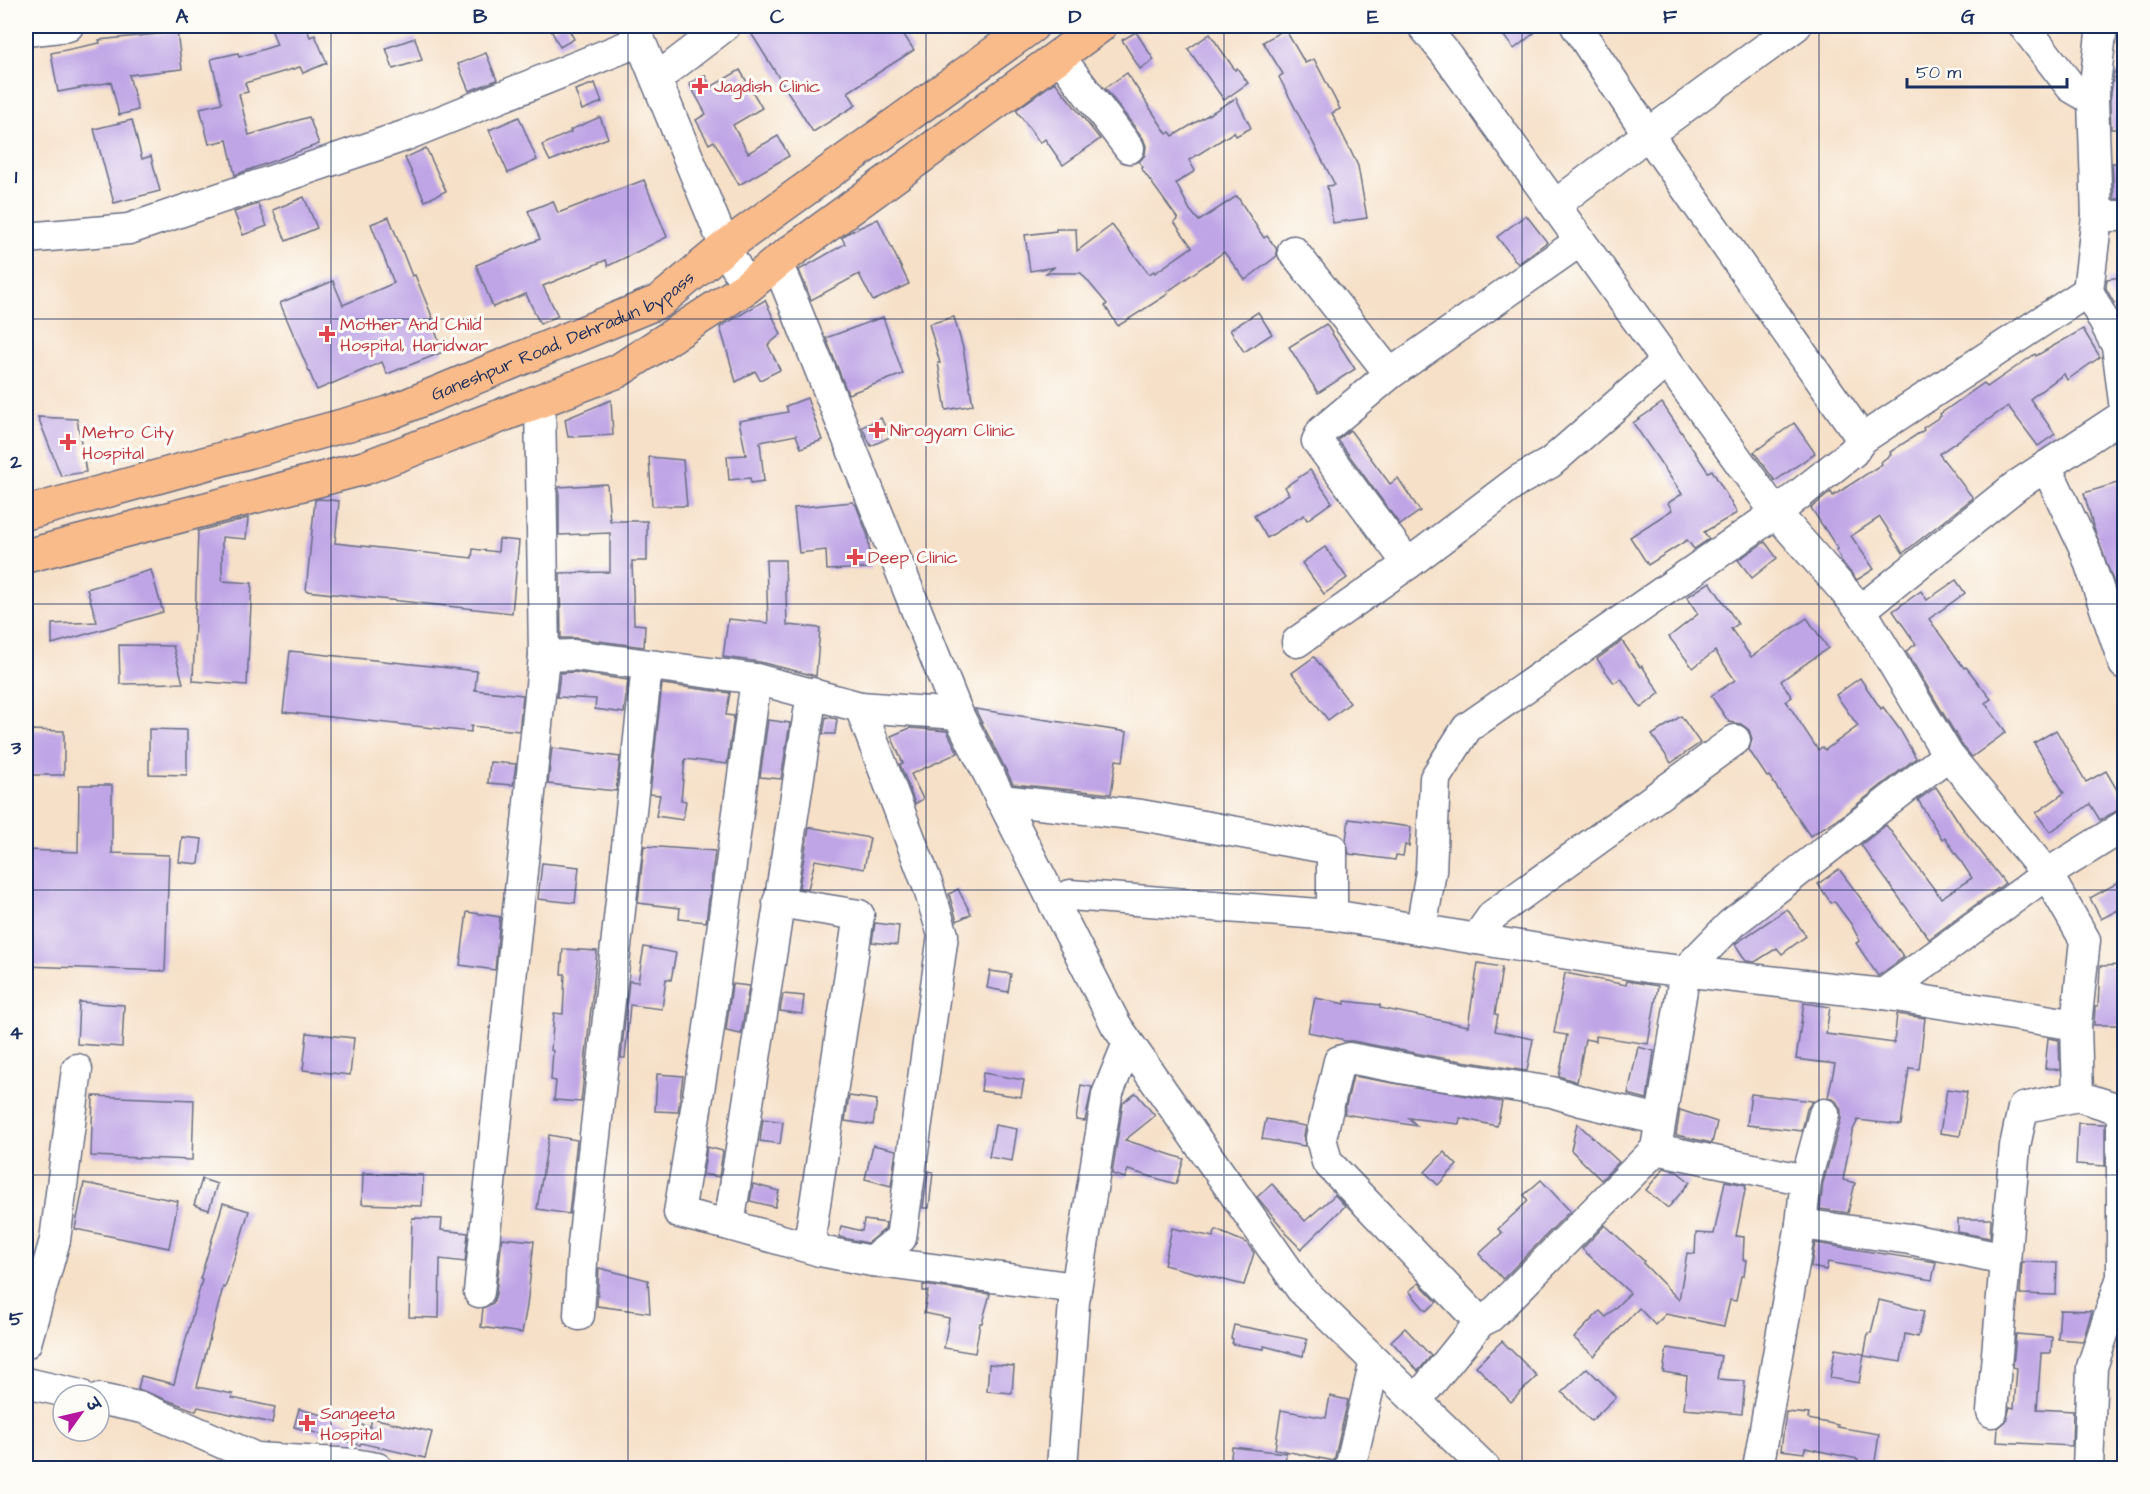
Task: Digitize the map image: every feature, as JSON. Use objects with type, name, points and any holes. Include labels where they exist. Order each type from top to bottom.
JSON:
[{"type":"main road","name":"Ganeshpur Road, Dehradun bypass","points":[[26,513],[389,413],[660,301],[725,247],[1032,26]]},
{"type":"main road","points":[[26,556],[364,468],[618,370],[747,287],[777,262],[1100,26]]},
{"type":"street","points":[[26,31],[68,26]]},
{"type":"street","points":[[656,79],[725,26]]},
{"type":"street","points":[[1423,26],[1446,54],[1776,513],[1862,610],[1948,755],[2047,874],[2085,940],[2076,1025],[2078,1096]]},
{"type":"street","points":[[1554,206],[1796,26]]},
{"type":"street","points":[[2024,26],[2071,87],[2093,100]]},
{"type":"street","points":[[1421,929],[1431,871],[1435,778],[1467,728],[1776,513],[1853,452],[1862,440],[2088,291],[2111,216],[2093,100],[2102,26]]},
{"type":"street","points":[[1583,28],[1648,134],[1862,440]]},
{"type":"street","points":[[26,237],[129,229],[404,136],[637,33],[725,247],[747,287]]},
{"type":"street","points":[[1059,56],[1129,148]]},
{"type":"street","points":[[1408,564],[1317,441],[1323,431],[1390,374],[1580,241]]},
{"type":"street","points":[[1293,251],[1390,374]]},
{"type":"street","points":[[777,262],[958,714],[1116,1025],[1301,1289],[1485,1468]]},
{"type":"street","points":[[2088,291],[2117,346],[2124,402]]},
{"type":"street","points":[[1297,642],[1408,564],[1423,550],[1519,480],[1550,463],[1667,361]]},
{"type":"street","points":[[479,1292],[544,656],[540,400]]},
{"type":"street","points":[[1862,610],[2016,486],[2124,415]]},
{"type":"street","points":[[2046,466],[2084,547],[2124,664]]},
{"type":"street","points":[[544,656],[574,655],[756,679],[860,707],[958,714]]},
{"type":"street","points":[[579,1315],[583,1244],[647,666]]},
{"type":"street","points":[[756,679],[708,1035],[679,1213],[819,1251],[873,1261],[1076,1288]]},
{"type":"street","points":[[729,1225],[812,693]]},
{"type":"street","points":[[860,707],[928,886],[942,935],[901,1238],[873,1261]]},
{"type":"street","points":[[1476,939],[1493,915],[1735,740]]},
{"type":"street","points":[[1416,1401],[1480,1322],[1490,1317],[1658,1134],[1685,971],[1731,924],[1948,755]]},
{"type":"street","points":[[1001,800],[1141,815],[1332,849],[1332,915]]},
{"type":"street","points":[[1882,994],[2047,874],[2124,826]]},
{"type":"street","points":[[1055,905],[1070,895],[1332,915],[1647,967],[1882,994],[2076,1025]]},
{"type":"street","points":[[778,902],[859,915],[810,1237],[819,1251]]},
{"type":"street","points":[[1062,1468],[1076,1288],[1107,1095],[1128,1043]]},
{"type":"street","points":[[1480,1322],[1327,1162],[1321,1138],[1339,1061],[1349,1058],[1433,1074],[1552,1092],[1581,1101],[1658,1134],[1806,1180]]},
{"type":"street","points":[[26,1342],[55,1240],[77,1069]]},
{"type":"street","points":[[1992,1412],[2015,1146],[2023,1108],[2078,1096],[2123,1110],[2122,1277],[2092,1367],[2088,1468]]},
{"type":"street","points":[[1758,1468],[1801,1224],[1806,1180],[1824,1114]]},
{"type":"street","points":[[1801,1224],[1910,1239],[2005,1259]]},
{"type":"street","points":[[1350,1468],[1375,1361]]},
{"type":"street","points":[[26,1383],[51,1389]]},
{"type":"street","points":[[111,1402],[142,1408],[262,1463],[354,1464],[377,1468]]},
{"type":"building","points":[[270,26],[306,26],[310,37],[315,35],[327,63],[303,73],[300,67],[245,83],[248,92],[239,94],[249,135],[309,117],[319,144],[235,175],[227,140],[209,144],[200,108],[222,103],[211,59],[238,53],[239,57],[277,45]]},
{"type":"building","points":[[567,26],[574,39],[560,47],[551,30]]},
{"type":"building","points":[[764,26],[898,26],[914,50],[848,92],[856,105],[813,132],[751,33]]},
{"type":"building","points":[[1496,26],[1543,26],[1514,49]]},
{"type":"building","points":[[1285,29],[1305,63],[1314,59],[1340,109],[1332,113],[1358,166],[1367,218],[1333,223],[1327,186],[1335,185],[1279,77],[1283,74],[1263,42]]},
{"type":"building","points":[[177,32],[182,69],[129,75],[138,110],[119,115],[111,82],[58,92],[51,53],[100,43],[99,40]]},
{"type":"building","points":[[1136,32],[1154,60],[1140,69],[1122,40]]},
{"type":"building","points":[[1210,34],[1235,70],[1237,68],[1248,83],[1224,100],[1188,49]]},
{"type":"building","points":[[415,38],[422,60],[393,69],[386,48]]},
{"type":"building","points":[[486,53],[497,80],[469,91],[458,64]]},
{"type":"building","points":[[740,70],[762,108],[733,125],[748,153],[778,136],[789,156],[739,185],[714,141],[709,144],[696,120],[706,114],[689,83],[705,75],[711,87]]},
{"type":"building","points":[[2114,72],[2124,72],[2124,129],[2111,129],[2110,101]]},
{"type":"building","points":[[1127,73],[1167,134],[1170,132],[1173,136],[1236,98],[1251,128],[1236,136],[1234,132],[1189,160],[1195,171],[1176,183],[1190,210],[1199,221],[1237,196],[1264,238],[1267,236],[1276,248],[1277,256],[1245,280],[1224,252],[1167,292],[1168,294],[1118,326],[1105,306],[1107,304],[1081,273],[1046,273],[1055,267],[1030,271],[1025,235],[1056,231],[1056,229],[1076,229],[1077,251],[1112,225],[1149,274],[1154,271],[1155,273],[1192,247],[1174,222],[1178,219],[1141,168],[1143,167],[1139,162],[1145,155],[1146,146],[1143,138],[1105,88]]},
{"type":"building","points":[[1055,82],[1100,139],[1063,165],[1045,139],[1040,143],[1016,110]]},
{"type":"building","points":[[595,83],[602,102],[582,110],[575,90]]},
{"type":"building","points":[[519,117],[537,160],[508,173],[489,130]]},
{"type":"building","points":[[600,117],[608,138],[550,161],[542,145]]},
{"type":"building","points":[[132,120],[142,159],[151,156],[160,191],[114,203],[94,129]]},
{"type":"building","points":[[426,148],[446,191],[425,201],[405,158]]},
{"type":"building","points":[[2112,163],[2124,163],[2124,199],[2114,199]]},
{"type":"building","points":[[644,180],[667,237],[608,266],[606,260],[543,286],[558,316],[540,324],[526,294],[493,307],[476,265],[540,239],[528,211],[553,201],[558,213]]},
{"type":"building","points":[[304,197],[317,228],[286,241],[273,210]]},
{"type":"building","points":[[258,204],[267,226],[243,235],[234,212]]},
{"type":"building","points":[[1526,215],[1547,242],[1518,264],[1497,237]]},
{"type":"building","points":[[389,217],[412,276],[415,275],[433,319],[431,320],[443,352],[387,374],[382,362],[317,390],[280,303],[333,281],[343,305],[394,283],[371,224]]},
{"type":"building","points":[[878,219],[909,284],[873,301],[859,274],[811,300],[799,270],[845,244],[842,238],[848,233]]},
{"type":"building","points":[[2121,277],[2124,301],[2114,303],[2106,288],[2107,279]]},
{"type":"building","points":[[765,300],[781,334],[768,345],[780,370],[760,380],[755,371],[736,382],[720,327]]},
{"type":"building","points":[[1258,312],[1272,334],[1244,352],[1230,330]]},
{"type":"building","points":[[883,317],[903,374],[848,394],[826,338]]},
{"type":"building","points":[[954,317],[963,348],[973,405],[946,410],[938,363],[940,363],[929,324]]},
{"type":"building","points":[[1326,324],[1355,369],[1318,393],[1289,347]]},
{"type":"building","points":[[2083,329],[2100,357],[2067,380],[2064,374],[2030,399],[2055,434],[2038,446],[2008,406],[1939,454],[1973,498],[1903,553],[1880,517],[1851,536],[1874,569],[1857,580],[1840,560],[1836,550],[1838,549],[1811,508],[1831,492],[1833,496],[1882,464],[1881,462],[1891,454],[1890,452],[1924,430],[1923,428],[1941,416],[1940,414],[1984,383],[1987,387],[2035,354],[2036,356]]},
{"type":"building","points":[[807,398],[822,440],[801,448],[796,435],[760,442],[764,481],[751,483],[750,478],[729,480],[727,456],[746,455],[739,421],[788,412],[786,406]]},
{"type":"building","points":[[611,400],[613,435],[568,437],[565,419]]},
{"type":"building","points":[[1662,403],[1708,472],[1712,470],[1737,513],[1704,532],[1709,539],[1694,549],[1687,540],[1648,565],[1630,537],[1672,510],[1668,503],[1682,494],[1633,423]]},
{"type":"building","points":[[38,417],[77,419],[86,472],[61,476]]},
{"type":"building","points":[[881,418],[890,437],[871,446],[862,427]]},
{"type":"building","points":[[1794,423],[1815,453],[1775,481],[1754,452]]},
{"type":"building","points":[[1350,430],[1390,484],[1398,478],[1420,511],[1400,525],[1338,440]]},
{"type":"building","points":[[649,457],[683,460],[687,506],[652,506]]},
{"type":"building","points":[[1310,470],[1332,502],[1307,520],[1304,515],[1267,538],[1254,516],[1289,494],[1285,487]]},
{"type":"building","points":[[2124,481],[2123,608],[2093,526],[2084,493]]},
{"type":"building","points":[[607,484],[610,521],[647,521],[647,561],[632,561],[634,624],[645,625],[644,647],[561,638],[560,573],[610,572],[610,533],[559,535],[559,487]]},
{"type":"building","points":[[315,500],[339,501],[335,543],[472,558],[473,549],[498,552],[499,539],[519,541],[512,613],[306,591]]},
{"type":"building","points":[[852,502],[856,505],[868,536],[871,568],[827,570],[826,550],[799,553],[794,508]]},
{"type":"building","points":[[248,518],[246,539],[222,537],[222,581],[252,583],[247,685],[193,681],[198,531]]},
{"type":"building","points":[[1765,542],[1777,558],[1752,578],[1738,560]]},
{"type":"building","points":[[1325,547],[1347,578],[1324,594],[1302,563]]},
{"type":"building","points":[[766,560],[785,560],[787,625],[820,628],[816,676],[760,662],[723,657],[728,619],[768,623]]},
{"type":"building","points":[[151,570],[163,612],[52,644],[52,624],[97,622],[87,589]]},
{"type":"building","points":[[1956,580],[1965,593],[1929,619],[1964,668],[1966,667],[1991,699],[1985,703],[2006,732],[1972,757],[1962,745],[1906,651],[1916,644],[1893,611],[1921,591],[1927,600]]},
{"type":"building","points":[[1710,582],[1738,624],[1731,629],[1751,657],[1807,618],[1828,648],[1781,681],[1792,697],[1786,701],[1818,750],[1822,747],[1825,750],[1858,726],[1836,695],[1860,678],[1881,709],[1883,707],[1900,730],[1916,758],[1841,817],[1810,836],[1749,750],[1752,739],[1749,730],[1741,724],[1729,722],[1711,696],[1735,680],[1715,651],[1693,668],[1669,637],[1698,614],[1687,597]]},
{"type":"building","points":[[1622,641],[1660,693],[1641,708],[1621,678],[1614,683],[1597,659]]},
{"type":"building","points":[[119,645],[173,646],[183,683],[120,684]]},
{"type":"building","points":[[290,651],[477,671],[475,690],[523,695],[519,731],[471,726],[471,732],[283,712]]},
{"type":"building","points":[[1314,657],[1350,703],[1328,720],[1292,673]]},
{"type":"building","points":[[573,672],[628,680],[624,713],[595,709],[596,699],[557,697],[560,673]]},
{"type":"building","points":[[662,684],[730,693],[726,715],[734,716],[727,764],[685,759],[681,800],[686,801],[683,820],[656,816],[660,795],[650,794]]},
{"type":"building","points":[[975,709],[1127,732],[1123,761],[1116,760],[1111,794],[1013,784]]},
{"type":"building","points":[[1681,716],[1700,743],[1671,763],[1652,735]]},
{"type":"building","points":[[826,717],[837,719],[835,734],[823,734]]},
{"type":"building","points":[[768,720],[790,723],[781,779],[760,777]]},
{"type":"building","points":[[910,728],[947,731],[958,753],[911,774],[923,799],[915,804],[900,764],[903,763],[891,736]]},
{"type":"building","points":[[149,729],[187,730],[187,775],[149,774]]},
{"type":"building","points":[[26,730],[64,731],[64,775],[26,775]]},
{"type":"building","points":[[2056,730],[2086,782],[2106,771],[2124,802],[2124,807],[2100,820],[2090,804],[2050,832],[2036,813],[2064,793],[2034,743]]},
{"type":"building","points":[[552,748],[620,757],[616,791],[548,784]]},
{"type":"building","points":[[490,762],[516,764],[513,785],[488,783]]},
{"type":"building","points":[[79,785],[112,785],[112,853],[169,855],[165,971],[26,966],[26,850],[78,852]]},
{"type":"building","points":[[1936,787],[1964,830],[2005,883],[1929,939],[1861,845],[1886,825],[1941,898],[1972,878],[1945,837],[1942,839],[1918,800]]},
{"type":"building","points":[[1349,819],[1411,827],[1409,846],[1405,845],[1403,856],[1396,855],[1395,860],[1349,854],[1346,840]]},
{"type":"building","points":[[809,827],[870,838],[864,869],[815,860],[808,889],[799,888]]},
{"type":"building","points":[[182,837],[202,839],[199,864],[179,862]]},
{"type":"building","points":[[644,846],[715,851],[706,922],[679,919],[680,908],[638,903]]},
{"type":"building","points":[[542,863],[579,867],[575,903],[538,899]]},
{"type":"building","points":[[1839,869],[1904,957],[1878,976],[1856,943],[1860,941],[1851,924],[1834,901],[1831,903],[1818,884]]},
{"type":"building","points":[[2119,882],[2124,892],[2124,907],[2101,919],[2090,898]]},
{"type":"building","points":[[958,889],[971,914],[957,921],[949,894]]},
{"type":"building","points":[[1787,909],[1806,936],[1782,954],[1777,948],[1755,962],[1746,961],[1735,944]]},
{"type":"building","points":[[467,912],[500,917],[495,970],[460,965]]},
{"type":"building","points":[[875,923],[899,926],[897,945],[872,942]]},
{"type":"building","points":[[644,947],[676,953],[671,980],[666,979],[662,1009],[630,1005],[625,1058],[621,1058],[629,981],[638,982]]},
{"type":"building","points":[[563,949],[597,951],[581,1102],[554,1100],[556,1081],[551,1080],[554,1013],[563,1014],[565,974],[561,974]]},
{"type":"building","points":[[1478,963],[1502,967],[1495,1014],[1498,1015],[1495,1031],[1533,1039],[1527,1071],[1344,1041],[1308,1032],[1315,998],[1345,1004],[1345,1001],[1380,1005],[1380,1008],[1468,1026]]},
{"type":"building","points":[[2124,965],[2123,1025],[2094,1025],[2095,1006],[2098,1006],[2100,966]]},
{"type":"building","points":[[990,971],[1011,974],[1008,992],[987,988]]},
{"type":"building","points":[[1565,973],[1626,985],[1627,981],[1658,986],[1648,1044],[1596,1036],[1596,1041],[1585,1039],[1577,1082],[1559,1076],[1567,1035],[1554,1033]]},
{"type":"building","points":[[732,984],[749,986],[741,1034],[726,1031]]},
{"type":"building","points":[[783,994],[804,996],[802,1014],[780,1011]]},
{"type":"building","points":[[79,1002],[124,1005],[122,1047],[77,1044]]},
{"type":"building","points":[[1804,1003],[1830,1007],[1826,1034],[1894,1043],[1897,1014],[1925,1018],[1919,1069],[1909,1068],[1901,1125],[1858,1120],[1852,1132],[1843,1180],[1855,1183],[1848,1213],[1820,1209],[1823,1183],[1841,1119],[1841,1110],[1836,1101],[1828,1097],[1835,1064],[1796,1059]]},
{"type":"building","points":[[307,1033],[354,1038],[350,1075],[303,1070]]},
{"type":"building","points":[[2048,1038],[2059,1040],[2060,1070],[2045,1068]]},
{"type":"building","points":[[1638,1047],[1654,1051],[1647,1099],[1628,1094]]},
{"type":"building","points":[[983,1073],[1024,1080],[1021,1097],[981,1091]]},
{"type":"building","points":[[657,1074],[683,1076],[678,1112],[655,1111]]},
{"type":"building","points":[[1353,1076],[1502,1102],[1497,1126],[1460,1118],[1459,1124],[1409,1118],[1417,1126],[1344,1114]]},
{"type":"building","points":[[1081,1085],[1092,1087],[1085,1121],[1076,1120]]},
{"type":"building","points":[[1947,1089],[1967,1092],[1960,1136],[1940,1133]]},
{"type":"building","points":[[1136,1093],[1155,1116],[1125,1140],[1184,1159],[1176,1184],[1128,1170],[1125,1178],[1112,1174],[1123,1103]]},
{"type":"building","points":[[1751,1094],[1813,1101],[1807,1109],[1802,1131],[1747,1125]]},
{"type":"building","points":[[93,1096],[194,1100],[192,1160],[91,1156]]},
{"type":"building","points":[[849,1096],[877,1100],[873,1125],[845,1121]]},
{"type":"building","points":[[1680,1110],[1717,1122],[1712,1143],[1676,1135]]},
{"type":"building","points":[[763,1119],[783,1122],[780,1144],[760,1141]]},
{"type":"building","points":[[1266,1119],[1306,1126],[1305,1146],[1262,1139]]},
{"type":"building","points":[[1577,1123],[1619,1162],[1601,1180],[1571,1150]]},
{"type":"building","points":[[2078,1123],[2105,1124],[2105,1166],[2076,1164]]},
{"type":"building","points":[[995,1125],[1017,1129],[1012,1161],[989,1157]]},
{"type":"building","points":[[549,1135],[577,1140],[569,1214],[537,1209]]},
{"type":"building","points":[[873,1145],[896,1150],[891,1186],[865,1179]]},
{"type":"building","points":[[707,1147],[723,1151],[719,1177],[703,1174]]},
{"type":"building","points":[[1444,1152],[1457,1165],[1438,1185],[1425,1172]]},
{"type":"building","points":[[1664,1168],[1676,1171],[1690,1182],[1668,1208],[1646,1190]]},
{"type":"building","points":[[928,1171],[933,1172],[929,1208],[923,1208]]},
{"type":"building","points":[[363,1173],[423,1175],[422,1206],[362,1204]]},
{"type":"building","points":[[202,1179],[217,1184],[209,1210],[194,1205]]},
{"type":"building","points":[[1541,1180],[1570,1211],[1503,1279],[1479,1254],[1502,1233],[1498,1229],[1528,1201],[1524,1195]]},
{"type":"building","points":[[1725,1181],[1746,1185],[1736,1236],[1744,1237],[1743,1260],[1746,1260],[1744,1276],[1741,1276],[1736,1301],[1730,1300],[1724,1326],[1666,1314],[1655,1325],[1639,1308],[1594,1356],[1574,1338],[1600,1311],[1606,1317],[1630,1293],[1582,1249],[1605,1225],[1644,1261],[1643,1263],[1679,1300],[1687,1253],[1695,1254],[1696,1233],[1714,1234]]},
{"type":"building","points":[[84,1183],[178,1201],[169,1248],[75,1229]]},
{"type":"building","points":[[753,1184],[779,1191],[775,1207],[750,1201]]},
{"type":"building","points":[[1272,1184],[1305,1221],[1335,1195],[1345,1206],[1301,1249],[1285,1233],[1257,1197]]},
{"type":"building","points":[[223,1203],[249,1211],[225,1288],[223,1287],[197,1387],[233,1394],[232,1398],[275,1407],[272,1423],[198,1407],[196,1411],[138,1389],[141,1376],[174,1384],[202,1280],[200,1279]]},
{"type":"building","points":[[412,1218],[442,1219],[441,1230],[468,1233],[465,1262],[440,1259],[439,1318],[409,1317]]},
{"type":"building","points":[[1958,1219],[1991,1219],[1990,1238],[1958,1232]]},
{"type":"building","points":[[864,1220],[886,1223],[885,1229],[867,1243],[839,1237],[841,1226],[862,1231]]},
{"type":"building","points":[[1172,1228],[1213,1237],[1216,1230],[1247,1243],[1254,1253],[1244,1285],[1164,1265]]},
{"type":"building","points":[[502,1238],[534,1241],[522,1333],[481,1327],[483,1308],[493,1303],[496,1294]]},
{"type":"building","points":[[1815,1243],[1936,1262],[1932,1280],[1828,1262],[1826,1270],[1811,1267]]},
{"type":"building","points":[[2022,1262],[2057,1263],[2056,1295],[2020,1294]]},
{"type":"building","points":[[599,1268],[648,1280],[650,1313],[597,1306]]},
{"type":"building","points":[[1419,1283],[1437,1302],[1426,1311],[1409,1291]]},
{"type":"building","points":[[923,1285],[990,1294],[982,1323],[980,1323],[975,1353],[944,1348],[949,1318],[924,1313],[928,1291],[923,1291]]},
{"type":"building","points":[[1879,1300],[1924,1311],[1918,1337],[1905,1334],[1901,1362],[1864,1356],[1868,1333],[1871,1333]]},
{"type":"building","points":[[2060,1310],[2092,1311],[2083,1341],[2058,1339]]},
{"type":"building","points":[[1234,1325],[1307,1339],[1303,1356],[1264,1346],[1264,1349],[1232,1344]]},
{"type":"building","points":[[1405,1328],[1431,1356],[1418,1371],[1391,1341]]},
{"type":"building","points":[[2016,1334],[2052,1337],[2051,1353],[2041,1353],[2037,1409],[2073,1411],[2072,1446],[1997,1442],[1998,1428],[2006,1421],[2010,1407],[2014,1408],[2017,1368],[2013,1367]]},
{"type":"building","points":[[1502,1341],[1537,1376],[1511,1402],[1476,1366]]},
{"type":"building","points":[[1667,1348],[1721,1356],[1717,1379],[1745,1381],[1742,1414],[1684,1409],[1687,1376],[1663,1372]]},
{"type":"building","points":[[1835,1349],[1864,1354],[1859,1383],[1830,1378]]},
{"type":"building","points":[[989,1364],[1014,1366],[1012,1393],[987,1391]]},
{"type":"building","points":[[1587,1368],[1616,1397],[1591,1421],[1562,1392]]},
{"type":"building","points":[[1330,1396],[1348,1400],[1334,1461],[1275,1449],[1281,1410],[1326,1418]]},
{"type":"building","points":[[299,1409],[370,1427],[372,1418],[432,1432],[425,1458],[361,1443],[360,1445],[294,1427]]},
{"type":"building","points":[[1786,1412],[1809,1414],[1808,1419],[1838,1425],[1837,1427],[1879,1434],[1874,1468],[1857,1468],[1858,1459],[1805,1448],[1804,1453],[1781,1450]]},
{"type":"building","points":[[1232,1447],[1286,1453],[1285,1468],[1230,1468]]},
{"type":"place","name":"Jagdish Clinic","points":[[700,86]]},
{"type":"place","name":"Mother And Child Hospital, Haridwar","points":[[327,334]]},
{"type":"place","name":"Nirogyam Clinic","points":[[877,430]]},
{"type":"place","name":"Metro City Hospital","points":[[68,442]]},
{"type":"place","name":"Deep Clinic","points":[[855,557]]},
{"type":"place","name":"Sangeeta Hospital","points":[[307,1423]]}]
